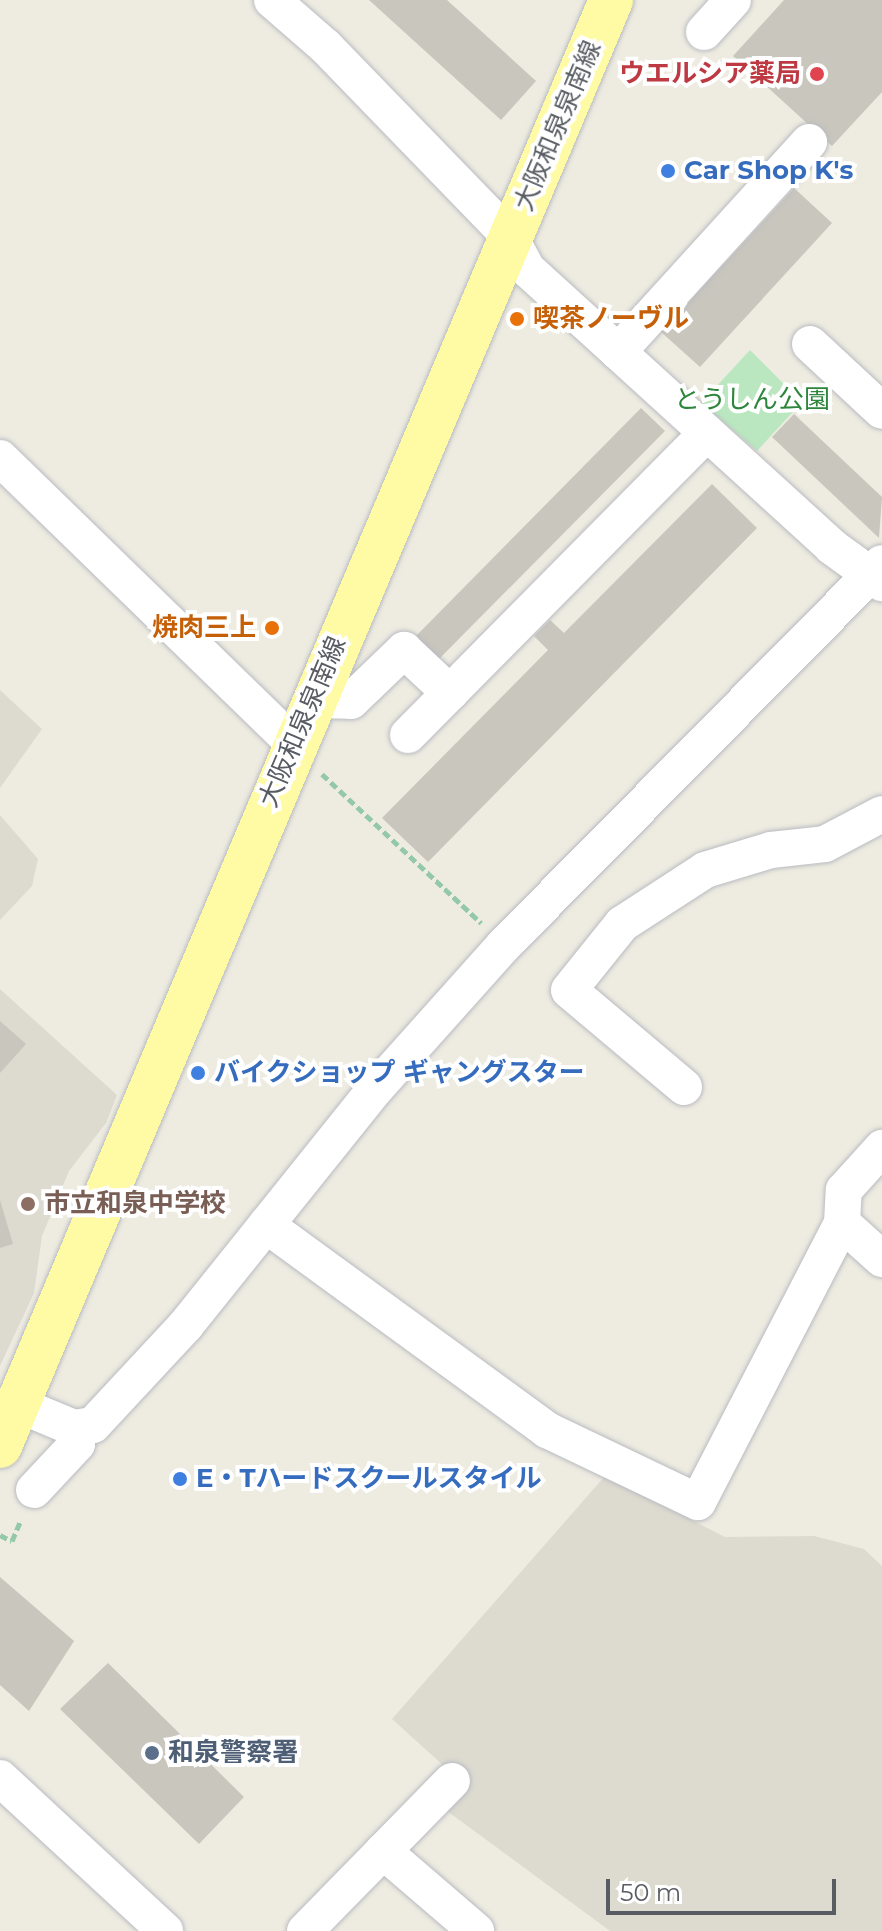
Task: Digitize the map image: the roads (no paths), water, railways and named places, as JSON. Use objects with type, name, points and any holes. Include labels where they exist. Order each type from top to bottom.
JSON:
[{"type":"main road","name":"大阪和泉泉南線","points":[[0,1446],[312,700],[611,0]]},
{"type":"street","points":[[19,1405],[74,1428],[93,1425],[186,1325],[377,1087],[504,945],[879,573],[832,547],[527,269],[510,237],[325,46],[272,0]]},
{"type":"street","points":[[704,32],[733,0]]},
{"type":"street","points":[[618,352],[809,142]]},
{"type":"street","points":[[810,344],[849,360],[882,411]]},
{"type":"street","points":[[408,735],[707,433]]},
{"type":"street","points":[[0,458],[294,744]]},
{"type":"street","points":[[312,700],[351,701],[404,650],[450,693]]},
{"type":"street","points":[[684,1087],[569,990],[622,924],[705,870],[771,850],[825,844],[882,814]]},
{"type":"street","points":[[266,1225],[547,1430],[698,1502],[842,1223],[844,1190],[882,1148]]},
{"type":"street","points":[[842,1223],[882,1259]]},
{"type":"street","points":[[34,1490],[77,1444],[74,1428]]},
{"type":"street","points":[[0,1778],[165,1931]]},
{"type":"street","points":[[305,1931],[452,1781]]},
{"type":"street","points":[[383,1851],[476,1931]]},
{"type":"place","name":"ウエルシア薬局","points":[[817,74]]},
{"type":"place","name":"Car Shop K's","points":[[668,171]]},
{"type":"place","name":"喫茶ノーヴル","points":[[517,319]]},
{"type":"place","name":"焼肉三上","points":[[272,628]]},
{"type":"place","name":"バイクショップ ギャングスター","points":[[198,1073]]},
{"type":"place","name":"市立和泉中学校","points":[[28,1204]]},
{"type":"place","name":"E・Tハードスクールスタイル","points":[[180,1479]]},
{"type":"place","name":"和泉警察署","points":[[152,1753]]},
{"type":"park label","name":"とうしん公園","points":[[752,400]]}]
